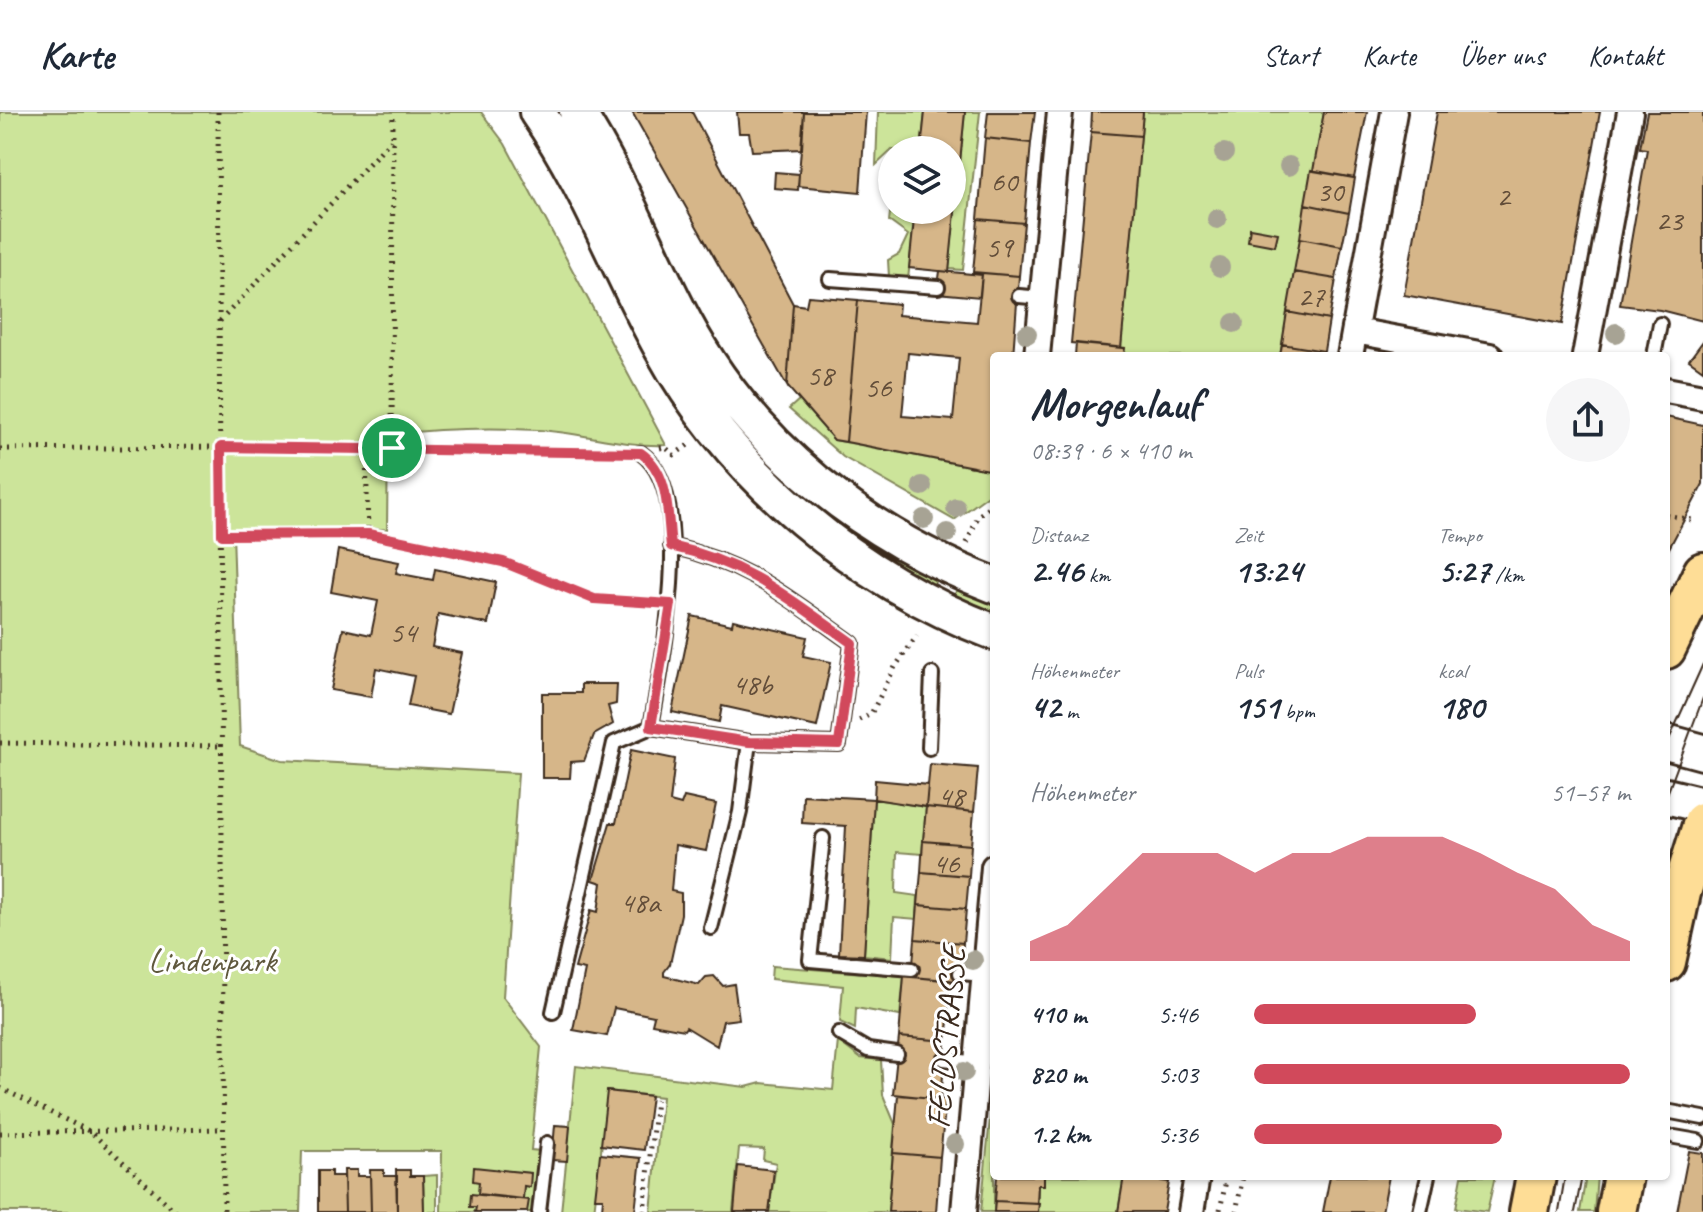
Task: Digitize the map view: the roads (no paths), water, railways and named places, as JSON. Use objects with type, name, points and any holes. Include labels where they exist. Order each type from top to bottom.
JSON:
[{"type":"main road","points":[[537,112],[562,152],[663,351],[713,428],[776,494],[855,559],[935,607],[990,630]]},
{"type":"main road","points":[[577,112],[684,322],[741,406],[799,470],[854,512],[911,546],[990,583]]},
{"type":"main road","points":[[1670,641],[1703,572]]},
{"type":"main road","points":[[1670,743],[1703,752]]},
{"type":"main road","points":[[1670,797],[1703,805]]},
{"type":"main road","points":[[1670,944],[1681,893],[1703,822]]},
{"type":"main road","points":[[1529,1212],[1535,1180]]},
{"type":"main road","points":[[1616,1212],[1622,1180]]},
{"type":"street","points":[[1037,352],[1030,297],[1060,112]]},
{"type":"street","points":[[1351,352],[1394,112]]},
{"type":"street","points":[[1586,352],[1630,112]]},
{"type":"street","points":[[1355,331],[1463,352]]},
{"type":"street","points":[[1670,391],[1703,397]]},
{"type":"street","name":"FELDSTRASSE","points":[[964,1212],[978,1063],[988,1026],[985,975],[990,915]]},
{"type":"street","points":[[1191,1212],[1196,1180]]},
{"type":"lane","points":[[830,279],[938,287]]},
{"type":"lane","points":[[1655,352],[1660,324]]},
{"type":"lane","points":[[641,453],[654,462],[663,481],[671,546],[671,604],[651,727]]},
{"type":"lane","points":[[553,1012],[614,743],[651,727],[749,742],[839,744],[852,643],[754,574],[713,556],[671,546]]},
{"type":"lane","points":[[929,748],[932,674]]},
{"type":"lane","points":[[711,928],[740,812],[749,742]]},
{"type":"lane","points":[[823,838],[810,960],[912,969]]},
{"type":"lane","points":[[960,973],[985,975]]},
{"type":"lane","points":[[839,1033],[868,1050],[897,1054]]},
{"type":"lane","points":[[944,1059],[978,1063]]},
{"type":"lane","points":[[1670,1112],[1703,1118]]},
{"type":"lane","points":[[1675,1137],[1698,1141]]},
{"type":"lane","points":[[539,1212],[547,1143]]},
{"type":"lane","points":[[1420,1212],[1427,1180]]},
{"type":"tram line","points":[[1670,737],[1703,664]]},
{"type":"tram line","points":[[1670,786],[1703,698]]},
{"type":"tram line","points":[[1559,1212],[1564,1180]]},
{"type":"tram line","points":[[1575,1212],[1581,1180]]},
{"type":"park label","name":"Lindenpark","points":[[212,960]]}]
